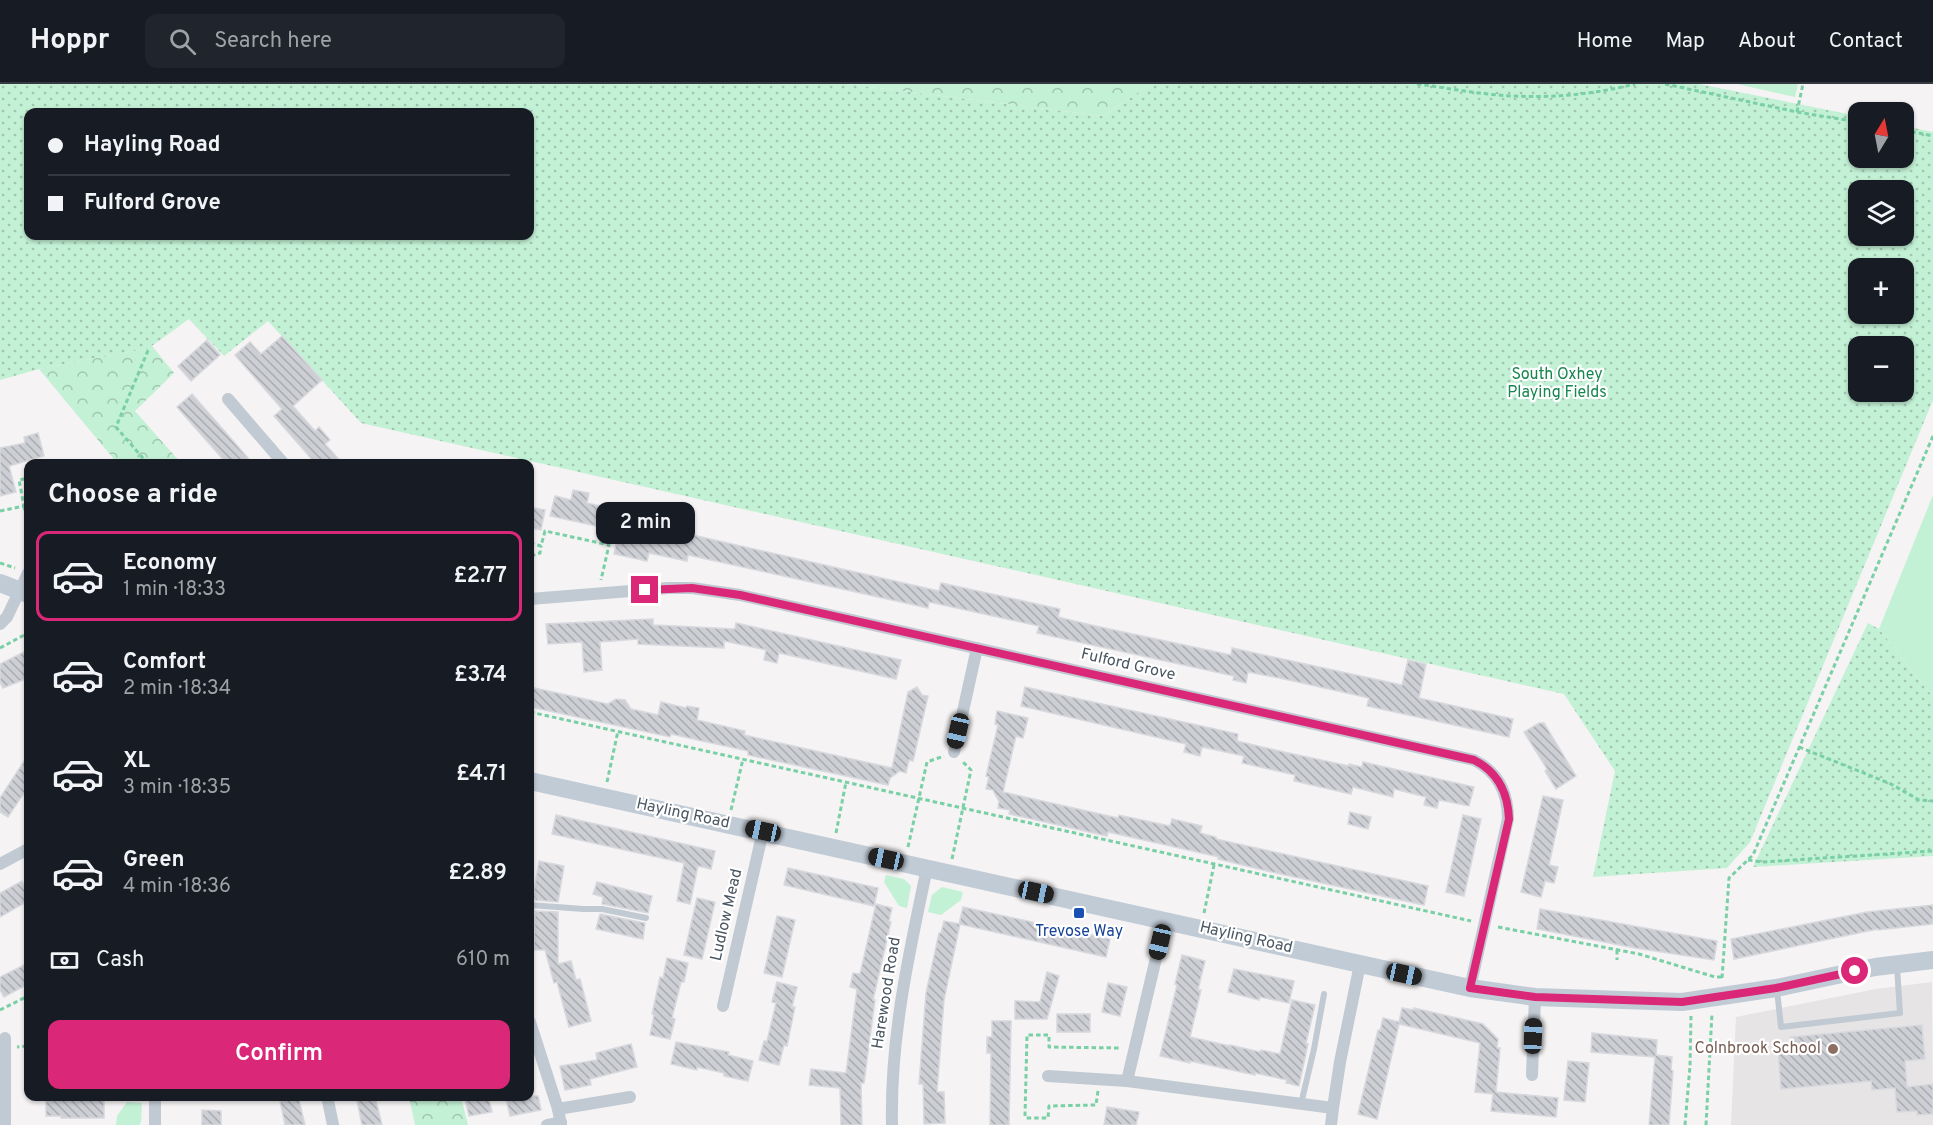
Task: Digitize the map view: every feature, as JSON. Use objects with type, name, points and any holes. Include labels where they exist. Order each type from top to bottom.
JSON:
[{"type":"street","points":[[228,399],[280,459]]},
{"type":"street","points":[[0,583],[24,592],[0,624]]},
{"type":"street","name":"Fulford Grove","points":[[534,599],[668,588],[710,590],[740,595],[1461,756],[1483,765],[1498,780],[1503,789],[1508,807],[1507,828],[1470,988]]},
{"type":"street","points":[[954,752],[977,648]]},
{"type":"street","name":"Hayling Road","points":[[534,782],[1470,988],[1535,997],[1682,1002],[1776,988],[1897,964],[1933,960]]},
{"type":"street","name":"Ludlow Mead","points":[[723,1006],[763,831]]},
{"type":"street","points":[[0,864],[24,851]]},
{"type":"street","name":"Harewood Road","points":[[892,1125],[893,1065],[900,1000],[927,868]]},
{"type":"street","points":[[1127,1081],[1165,920]]},
{"type":"street","points":[[1331,1125],[1340,1062],[1360,964]]},
{"type":"street","points":[[1532,1075],[1535,997]]},
{"type":"street","points":[[534,1034],[561,1124],[547,1125]]},
{"type":"street","points":[[4,1125],[5,1038]]},
{"type":"street","points":[[1048,1076],[1127,1081],[1333,1108]]},
{"type":"street","points":[[558,1109],[630,1098]]},
{"type":"street","points":[[155,1101],[155,1125]]},
{"type":"street","points":[[328,1101],[333,1125]]},
{"type":"lane","points":[[534,905],[602,909],[646,918]]},
{"type":"lane","points":[[1776,988],[1781,1027],[1900,1013],[1897,964]]},
{"type":"lane","points":[[1301,1104],[1324,994]]},
{"type":"path","points":[[1417,84],[1512,96],[1590,93],[1635,84]]},
{"type":"path","points":[[1665,84],[1848,120]]},
{"type":"path","points":[[1797,112],[1803,84]]},
{"type":"path","points":[[1914,132],[1933,136]]},
{"type":"path","points":[[144,459],[116,426],[148,348]]},
{"type":"path","points":[[534,713],[1214,865],[1485,924],[1639,954],[1722,979],[1729,878],[1753,855],[1933,436]]},
{"type":"path","points":[[0,511],[24,506],[19,480],[24,479]]},
{"type":"path","points":[[534,555],[540,553],[545,531],[609,545],[598,594]]},
{"type":"path","points":[[534,544],[541,546]]},
{"type":"path","points":[[0,648],[24,635]]},
{"type":"path","points":[[604,797],[618,731]]},
{"type":"path","points":[[1799,747],[1891,784],[1919,800],[1933,801]]},
{"type":"path","points":[[904,863],[927,762],[954,752],[970,770],[949,873]]},
{"type":"path","points":[[728,824],[743,759]]},
{"type":"path","points":[[833,847],[846,782]]},
{"type":"path","points":[[1748,860],[1762,862],[1933,850]]},
{"type":"path","points":[[1200,928],[1214,865]]},
{"type":"path","points":[[1617,950],[1617,960]]},
{"type":"path","points":[[0,1010],[24,998]]},
{"type":"path","points":[[1706,1125],[1712,1007]]},
{"type":"path","points":[[1685,1125],[1690,1066],[1691,1013]]},
{"type":"shaded area","name":"Colnbrook School","points":[[1932,982],[1933,1125],[1731,1125],[1736,1017],[1876,989]]},
{"type":"green space","name":"South Oxhey Playing Fields","points":[[0,84],[846,84],[1103,116],[1151,84],[1699,84],[1848,114],[1848,168],[1914,168],[1914,128],[1933,132],[1933,400],[1750,842],[1727,868],[1593,877],[1615,771],[1564,694],[534,462],[534,459],[521,459],[361,423],[268,321],[224,356],[189,319],[149,348],[39,369],[0,380]]},
{"type":"green space","points":[[846,84],[1151,84],[1103,116]]},
{"type":"green space","points":[[1737,84],[1798,84],[1795,97]]},
{"type":"green space","points":[[152,346],[174,373],[135,411],[177,459],[114,459],[39,369]]},
{"type":"green space","points":[[1933,495],[1933,697],[1879,629]]},
{"type":"green space","points":[[1868,623],[1879,629],[1933,697],[1933,856],[1753,867]]},
{"type":"green space","points":[[886,875],[904,879],[911,886],[907,908],[899,906],[884,882]]},
{"type":"green space","points":[[942,887],[963,892],[961,900],[941,915],[928,912],[932,895]]},
{"type":"green space","points":[[410,1101],[462,1101],[468,1125],[415,1125]]},
{"type":"green space","points":[[127,1102],[142,1103],[139,1125],[116,1125],[117,1116]]},
{"type":"building","points":[[282,336],[322,380],[293,406],[315,431],[319,427],[330,440],[325,444],[338,459],[312,459],[274,416],[282,409],[235,355],[250,342],[261,354]]},
{"type":"building","points":[[207,340],[220,355],[191,381],[178,366]]},
{"type":"building","points":[[192,394],[249,459],[223,459],[177,407]]},
{"type":"building","points":[[38,433],[44,456],[24,459],[24,462],[9,466],[16,492],[0,496],[0,448],[25,443],[24,437]]},
{"type":"building","points":[[573,490],[589,493],[587,503],[619,510],[615,530],[550,516],[555,496],[571,500]]},
{"type":"building","points":[[534,508],[545,510],[541,530],[534,529]]},
{"type":"building","points":[[620,526],[687,540],[688,534],[939,591],[941,583],[1060,609],[1058,617],[1091,625],[1231,655],[1232,648],[1402,685],[1408,660],[1426,664],[1419,698],[1513,719],[1509,737],[1367,706],[1369,698],[1284,679],[1248,672],[1246,683],[1233,680],[1234,676],[1037,633],[1039,626],[929,602],[928,608],[688,555],[687,561],[649,553],[647,561],[614,554]]},
{"type":"building","points":[[653,619],[653,625],[735,629],[736,623],[901,660],[896,679],[779,653],[777,663],[764,660],[766,650],[724,641],[724,648],[638,644],[638,639],[600,642],[602,670],[584,672],[582,642],[548,644],[546,624]]},
{"type":"building","points":[[24,652],[24,680],[3,688],[0,682],[0,664]]},
{"type":"building","points":[[917,687],[922,695],[928,696],[913,761],[909,760],[906,773],[900,771],[890,778],[888,785],[748,755],[748,751],[671,734],[670,737],[534,708],[534,688],[608,704],[616,699],[625,700],[631,709],[658,715],[661,702],[686,708],[687,706],[699,708],[697,720],[745,731],[744,735],[892,768],[908,692]]},
{"type":"building","points":[[1025,687],[1238,734],[1237,741],[1284,752],[1349,766],[1349,764],[1362,767],[1363,762],[1474,787],[1469,806],[1439,800],[1437,808],[1424,805],[1426,797],[1394,789],[1393,797],[1353,787],[1351,794],[1294,781],[1295,775],[1242,763],[1244,756],[1202,747],[1200,756],[1184,752],[1186,744],[1021,706]]},
{"type":"building","points":[[997,711],[1028,718],[1023,738],[1016,736],[1003,792],[1118,818],[1119,815],[1170,826],[1172,819],[1202,826],[1200,833],[1216,837],[1216,839],[1428,886],[1424,905],[1267,871],[1218,859],[1219,857],[1108,832],[1107,836],[1009,814],[1010,810],[998,808],[999,801],[993,790],[986,789],[989,777],[986,776],[998,725],[995,724]]},
{"type":"building","points":[[1539,723],[1544,723],[1576,776],[1556,789],[1545,771],[1547,769],[1524,732]]},
{"type":"building","points":[[24,761],[24,793],[8,817],[0,812],[0,798]]},
{"type":"building","points":[[1543,796],[1563,800],[1549,865],[1558,867],[1554,883],[1545,881],[1541,897],[1521,892]]},
{"type":"building","points":[[1350,812],[1371,817],[1368,829],[1348,824]]},
{"type":"building","points":[[556,815],[715,851],[711,869],[698,866],[690,904],[677,901],[684,863],[552,834]]},
{"type":"building","points":[[1463,815],[1481,819],[1464,896],[1446,892]]},
{"type":"building","points":[[539,861],[564,866],[558,902],[535,900],[534,892]]},
{"type":"building","points":[[788,868],[878,888],[874,906],[784,885]]},
{"type":"building","points":[[22,881],[24,903],[0,917],[0,893]]},
{"type":"building","points":[[597,882],[652,896],[648,913],[602,904],[603,897],[593,894]]},
{"type":"building","points":[[697,898],[715,902],[702,959],[684,955]]},
{"type":"building","points":[[876,904],[892,908],[889,921],[891,922],[873,1000],[875,1000],[864,1083],[861,1083],[862,1125],[841,1125],[840,1088],[809,1085],[811,1069],[846,1073],[857,989],[850,987],[853,973],[860,974]]},
{"type":"building","points":[[1933,905],[1933,924],[1878,929],[1734,959],[1731,939],[1867,912]]},
{"type":"building","points":[[963,907],[1110,939],[1106,957],[959,924]]},
{"type":"building","points":[[1540,909],[1717,941],[1714,960],[1635,948],[1537,929]]},
{"type":"building","points":[[535,911],[558,912],[558,964],[571,961],[576,980],[580,979],[591,1021],[569,1027],[557,982],[554,983],[545,950],[534,950]]},
{"type":"building","points":[[600,914],[645,923],[643,939],[596,929]]},
{"type":"building","points":[[777,916],[795,920],[782,977],[764,973]]},
{"type":"building","points":[[944,921],[960,924],[944,1000],[937,1092],[944,1092],[945,1123],[924,1124],[923,1084],[919,1084],[926,993],[939,933],[941,933]]},
{"type":"building","points":[[1182,955],[1205,961],[1190,1037],[1280,1054],[1292,1000],[1315,1005],[1299,1086],[1286,1083],[1287,1080],[1255,1073],[1255,1075],[1160,1056]]},
{"type":"building","points":[[667,958],[688,963],[672,1018],[675,1019],[670,1039],[650,1035],[660,977],[663,978]]},
{"type":"building","points":[[24,965],[24,986],[4,997],[0,990],[0,977]]},
{"type":"building","points":[[1234,969],[1294,981],[1289,1003],[1260,997],[1259,1000],[1228,992]]},
{"type":"building","points":[[1047,972],[1059,976],[1047,1019],[1015,1019],[1015,1001],[1040,1002]]},
{"type":"building","points":[[777,982],[797,987],[787,1046],[784,1045],[779,1065],[759,1060],[764,1041],[767,1041],[776,1003],[772,1002]]},
{"type":"building","points":[[1108,983],[1127,987],[1120,1016],[1102,1012]]},
{"type":"building","points":[[1402,1008],[1414,1010],[1414,1008],[1483,1024],[1498,1039],[1497,1048],[1500,1048],[1496,1092],[1558,1098],[1556,1117],[1491,1111],[1493,1094],[1475,1092],[1480,1043],[1399,1024],[1377,1119],[1358,1114],[1378,1030],[1380,1031],[1383,1018],[1399,1022]]},
{"type":"building","points":[[1057,1014],[1090,1014],[1090,1032],[1057,1032]]},
{"type":"building","points":[[992,1021],[1011,1021],[1009,1125],[990,1125],[991,1053],[987,1053],[987,1037],[992,1037]]},
{"type":"building","points":[[1922,1025],[1925,1059],[1905,1061],[1907,1087],[1933,1084],[1933,1114],[1917,1115],[1917,1111],[1897,1112],[1895,1088],[1872,1090],[1871,1081],[1781,1089],[1778,1050],[1792,1049],[1791,1037]]},
{"type":"building","points":[[1592,1033],[1657,1040],[1656,1055],[1672,1057],[1669,1125],[1649,1125],[1655,1057],[1591,1052]]},
{"type":"building","points":[[676,1042],[729,1052],[728,1055],[753,1061],[748,1081],[697,1067],[697,1070],[671,1064]]},
{"type":"building","points":[[631,1044],[637,1067],[590,1079],[591,1085],[565,1090],[560,1066],[597,1060],[596,1053]]},
{"type":"building","points":[[1568,1061],[1589,1063],[1585,1102],[1564,1100]]},
{"type":"building","points":[[534,1096],[538,1096],[541,1110],[510,1116],[507,1101],[534,1101]]},
{"type":"building","points":[[46,1101],[104,1101],[104,1118],[46,1116]]},
{"type":"building","points":[[280,1101],[299,1101],[305,1125],[285,1125]]},
{"type":"building","points":[[357,1101],[376,1101],[382,1125],[362,1125]]},
{"type":"building","points":[[465,1101],[489,1101],[492,1112],[469,1116]]},
{"type":"building","points":[[1107,1107],[1139,1112],[1136,1125],[1104,1125]]},
{"type":"building","points":[[202,1110],[221,1111],[221,1125],[202,1125]]},
{"type":"place","name":"Trevose Way","points":[[1079,913]]},
{"type":"place","name":"Colnbrook School","points":[[1833,1049]]},
{"type":"route","points":[[645,590],[692,588],[740,595],[1474,760],[1492,772],[1498,780],[1507,799],[1509,819],[1470,988],[1535,997],[1682,1002],[1776,988],[1855,971]]}]
